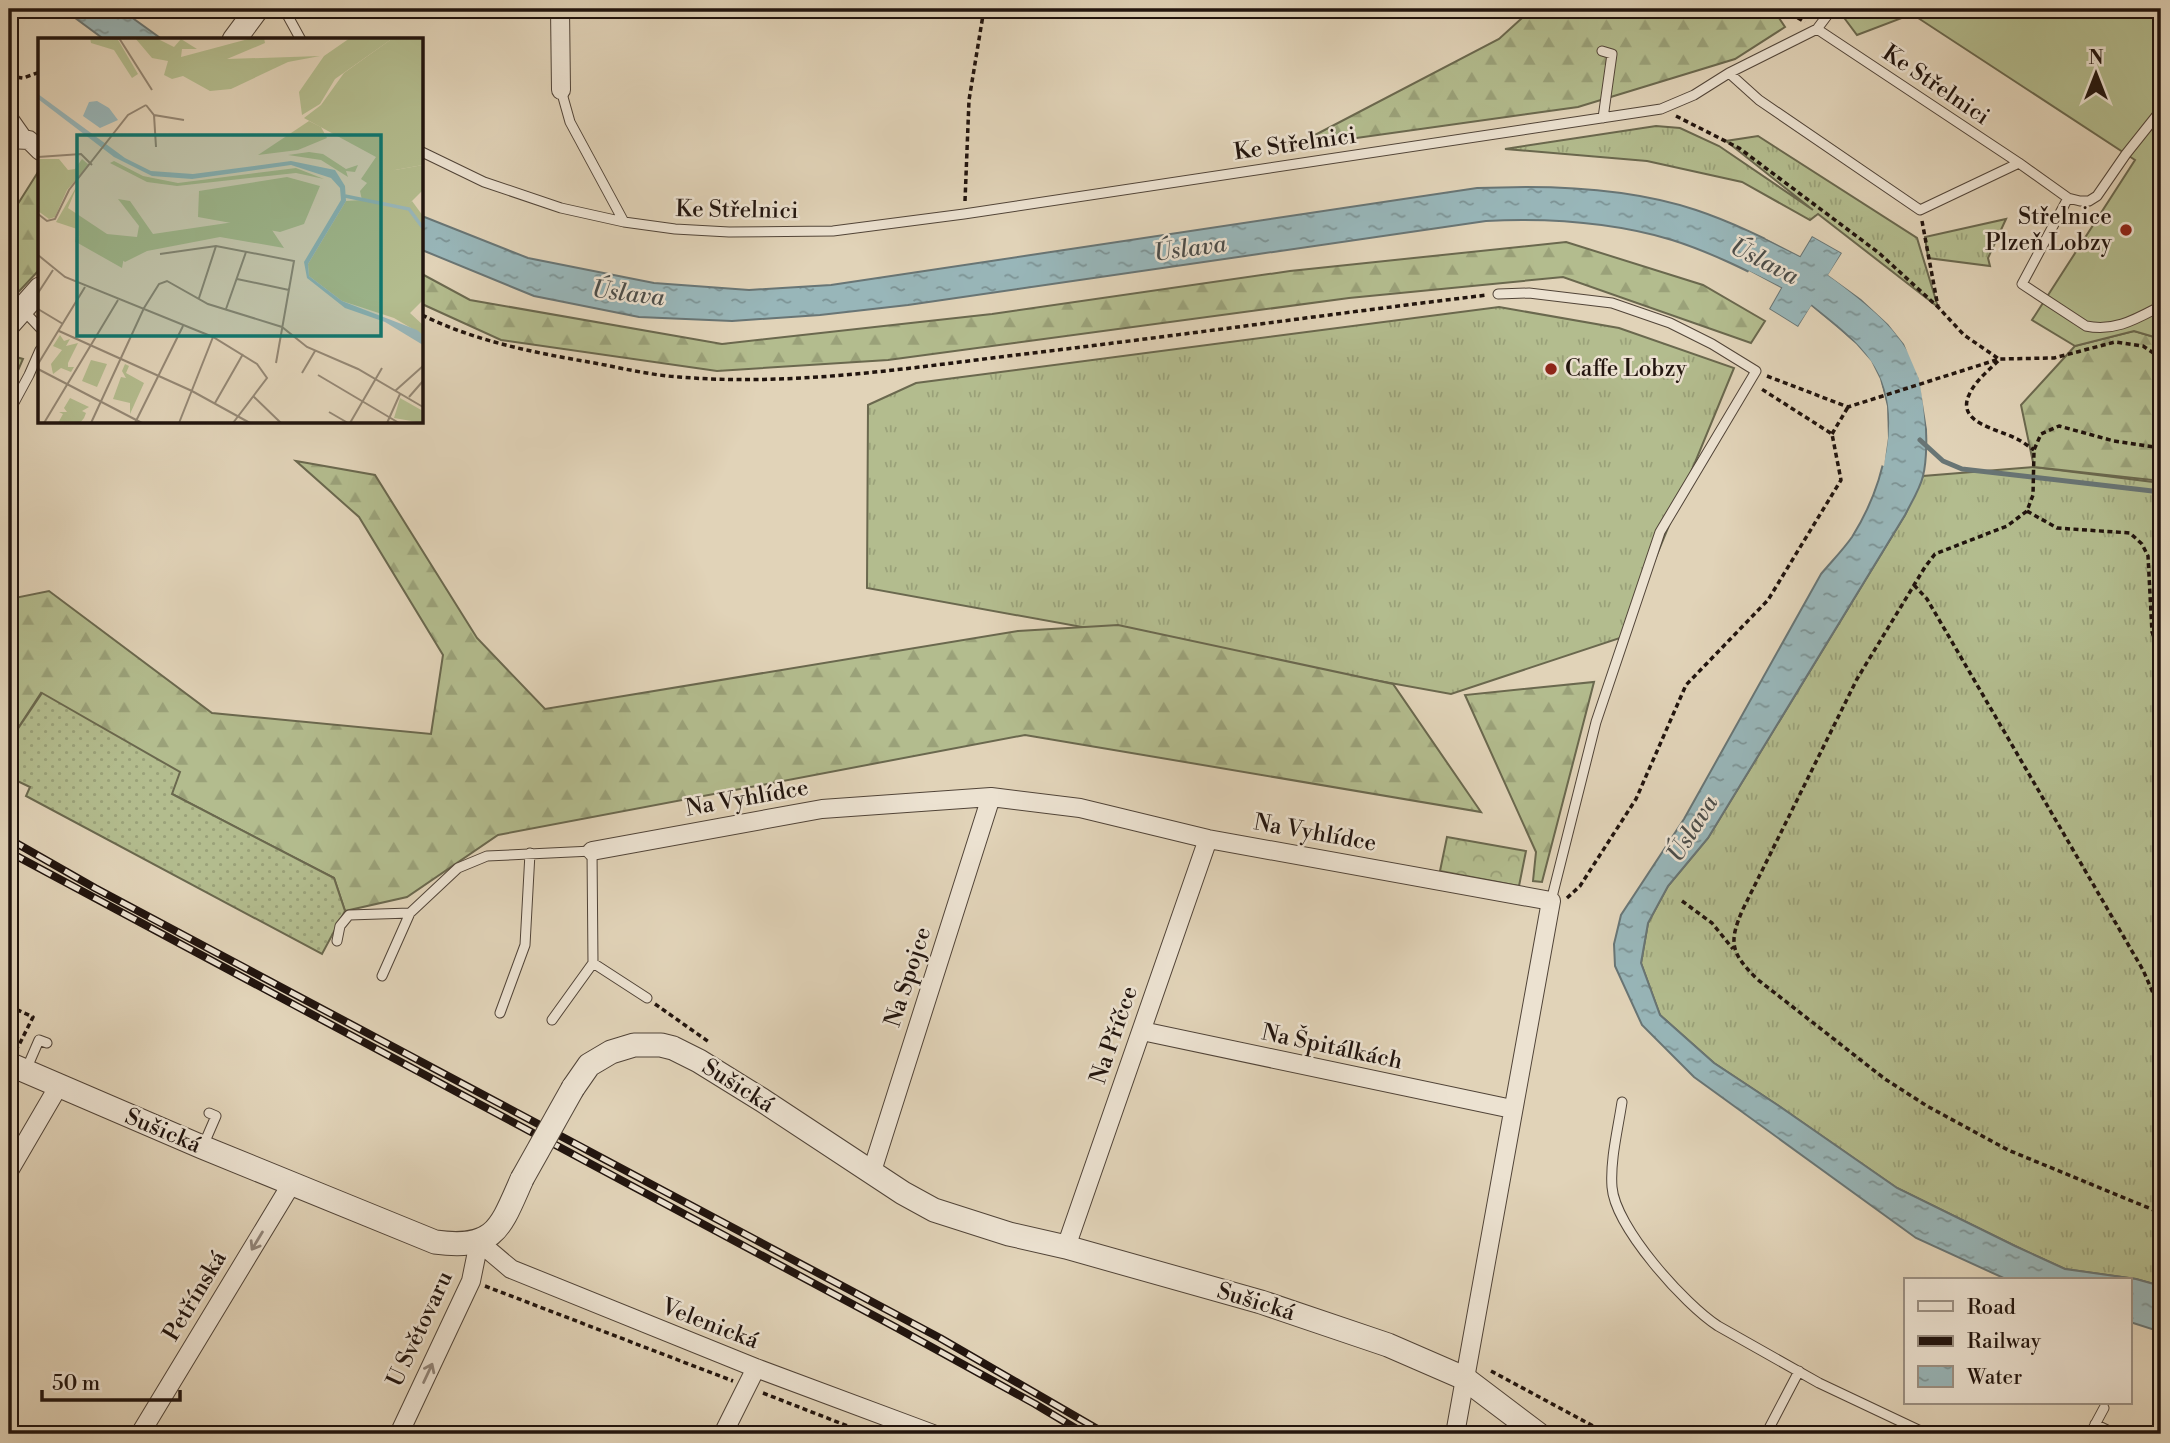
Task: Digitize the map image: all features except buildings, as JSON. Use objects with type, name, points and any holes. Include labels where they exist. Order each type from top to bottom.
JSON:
[{"type":"street","points":[[560,9],[561,90]]},
{"type":"street","points":[[235,38],[251,13]]},
{"type":"street","points":[[9,139],[35,145]]},
{"type":"street","points":[[15,317],[38,291]]},
{"type":"street","name":"Na Vyhlídce","points":[[592,851],[822,809],[991,797],[1080,808],[1208,839],[1550,908]]},
{"type":"street","name":"Na Spojce","points":[[872,1171],[991,797]]},
{"type":"street","name":"Na Příčce","points":[[1066,1247],[1208,839]]},
{"type":"street","points":[[1455,1434],[1550,908]]},
{"type":"street","name":"Na Špitálkách","points":[[1142,1031],[1512,1109]]},
{"type":"street","name":"Sušická","points":[[14,1067],[435,1242],[466,1245],[479,1242],[496,1229],[573,1088],[589,1065],[611,1052],[634,1045],[661,1045],[699,1061],[903,1193],[934,1210],[1009,1234],[1066,1247],[1326,1323],[1465,1368],[1538,1434]]},
{"type":"street","points":[[9,1171],[58,1087]]},
{"type":"street","name":"Petřínská","points":[[140,1434],[292,1183]]},
{"type":"street","name":"U Světovaru","points":[[399,1434],[471,1281],[479,1242]]},
{"type":"street","name":"Velenická","points":[[479,1242],[511,1269],[756,1368],[933,1434]]},
{"type":"street","points":[[723,1434],[756,1368]]},
{"type":"lane","points":[[284,9],[300,38]]},
{"type":"lane","points":[[1817,29],[1832,9]]},
{"type":"lane","name":"Ke Střelnici","points":[[424,153],[484,182],[561,208],[624,222],[675,229],[729,232],[833,231],[964,214],[1661,109],[1694,95],[1730,73],[1817,29],[2068,198]]},
{"type":"lane","points":[[1602,51],[1612,54],[1603,118]]},
{"type":"lane","points":[[1730,73],[1759,100],[1920,211],[2019,163]]},
{"type":"lane","points":[[561,90],[570,122],[624,222]]},
{"type":"lane","points":[[2161,110],[2097,196],[2089,201],[2068,198],[2022,284],[2086,326],[2098,328],[2131,322],[2161,306]]},
{"type":"lane","points":[[9,111],[35,145]]},
{"type":"lane","points":[[1498,294],[1529,293],[1612,303],[1670,323],[1712,344],[1756,371],[1660,532],[1596,722],[1550,908]]},
{"type":"lane","points":[[15,317],[38,327]]},
{"type":"lane","points":[[9,412],[38,354]]},
{"type":"lane","points":[[382,976],[410,913],[458,868],[487,856],[592,851],[593,963],[552,1020]]},
{"type":"lane","points":[[500,1013],[526,945],[530,853]]},
{"type":"lane","points":[[337,941],[340,926],[349,915],[410,913]]},
{"type":"lane","points":[[593,963],[647,999]]},
{"type":"lane","points":[[14,1067],[39,1040],[47,1043]]},
{"type":"lane","points":[[1622,1102],[1612,1189],[1617,1207],[1661,1273],[1682,1297],[1704,1317],[1799,1371],[1927,1434]]},
{"type":"lane","points":[[202,1147],[216,1116],[209,1113]]},
{"type":"lane","points":[[1766,1434],[1799,1371]]},
{"type":"lane","points":[[2090,1434],[2104,1408]]},
{"type":"lane","points":[[2095,1424],[2115,1434]]},
{"type":"path","points":[[964,214],[969,100],[985,9]]},
{"type":"path","points":[[1783,9],[1817,29]]},
{"type":"path","points":[[9,76],[23,78],[38,73]]},
{"type":"path","points":[[1661,109],[1739,148],[1879,253],[1964,335],[1999,359]]},
{"type":"path","points":[[1920,211],[1938,307]]},
{"type":"path","points":[[424,316],[451,330],[527,352],[676,377],[755,379],[871,372],[1498,294]]},
{"type":"path","points":[[1756,371],[1848,407],[1999,359],[2054,358],[2115,342],[2143,346],[2161,358]]},
{"type":"path","points":[[1999,359],[1969,393],[1966,403],[1969,415],[1982,425],[2016,438],[2034,450]]},
{"type":"path","points":[[1750,381],[1832,434]]},
{"type":"path","points":[[1550,908],[1580,886],[1636,799],[1686,685],[1768,600],[1841,480],[1832,434],[1848,407]]},
{"type":"path","points":[[2161,412],[2161,433]]},
{"type":"path","points":[[2161,448],[2114,441],[2059,426],[2041,434],[2034,450],[2033,495],[2026,511],[2007,526],[1935,554],[1914,585],[1857,679],[1735,927],[1735,950],[1739,961],[1757,979],[1885,1079],[1927,1106],[2008,1150],[2161,1213]]},
{"type":"path","points":[[2026,511],[2057,528],[2130,533],[2142,544],[2148,556],[2152,632],[2161,656]]},
{"type":"path","points":[[1914,585],[1927,599],[2143,970],[2161,1011]]},
{"type":"path","points":[[1682,901],[1712,923],[1735,950]]},
{"type":"path","points":[[9,1006],[33,1017],[14,1067]]},
{"type":"path","points":[[471,1281],[868,1434]]},
{"type":"path","points":[[1465,1368],[1545,1399],[1608,1434]]},
{"type":"green space","points":[[1532,9],[1773,9],[1785,27],[1735,59],[1578,107],[1292,147],[1499,39]]},
{"type":"green space","name":"Střelnice Plzeň Lobzy","points":[[1845,9],[2161,9],[2161,339],[2134,331],[2075,346],[2032,320],[2135,160],[1912,14],[1857,35],[1842,15]]},
{"type":"green space","points":[[1656,126],[1680,128],[1719,146],[1813,210],[1726,141],[1758,136],[1917,238],[1938,307],[1818,214],[1810,220],[1742,182],[1647,161],[1505,149]]},
{"type":"green space","points":[[38,172],[38,271],[9,302],[9,218]]},
{"type":"green space","points":[[2006,219],[1988,258],[1990,266],[1928,258],[1925,237]]},
{"type":"green space","points":[[1566,242],[1703,285],[1765,321],[1751,343],[1563,277],[1349,298],[888,360],[717,371],[501,340],[424,305],[424,275],[470,300],[722,344],[992,314],[1290,271]]},
{"type":"green space","points":[[1499,307],[1619,328],[1734,368],[1623,637],[1451,694],[867,588],[868,405],[916,383]]},
{"type":"green space","points":[[2134,331],[2161,339],[2161,481],[2034,467],[2021,405],[2075,346]]},
{"type":"green space","points":[[9,355],[23,359],[9,391]]},
{"type":"green space","points":[[296,461],[375,475],[477,638],[545,709],[1018,631],[1118,625],[1393,684],[1481,812],[1025,735],[498,835],[407,897],[345,911],[334,878],[172,794],[41,693],[9,742],[9,593],[15,598],[49,591],[212,713],[431,734],[443,655],[359,517]]},
{"type":"green space","points":[[2034,467],[2161,483],[2161,1286],[2132,1278],[2065,1269],[1897,1188],[1714,1063],[1660,1015],[1641,963],[1648,923],[1668,886],[1708,838],[1905,515],[1923,476]]},
{"type":"green space","points":[[1594,682],[1542,882],[1533,881],[1536,852],[1465,695]]},
{"type":"green space","points":[[42,693],[180,772],[172,794],[334,878],[345,911],[322,954],[26,796],[30,787],[9,777],[9,742]]},
{"type":"green space","points":[[1447,837],[1526,851],[1519,886],[1440,871]]},
{"type":"water","points":[[63,9],[120,9],[160,38],[102,38]]},
{"type":"water","name":"Úslava","points":[[1477,188],[1569,188],[1655,199],[1736,225],[1800,256],[1812,236],[1842,253],[1829,275],[1884,320],[1906,347],[1920,379],[1926,423],[1926,454],[1920,486],[1905,515],[1708,838],[1668,886],[1648,923],[1641,963],[1660,1015],[1714,1063],[1897,1188],[2065,1269],[2129,1278],[2004,1278],[1916,1238],[1694,1077],[1642,1025],[1615,966],[1614,944],[1621,915],[1684,819],[1821,574],[1852,537],[1873,496],[1880,474],[1888,426],[1887,403],[1881,381],[1857,345],[1812,306],[1798,327],[1769,309],[1781,288],[1714,256],[1672,240],[1626,229],[1533,220],[1486,221],[908,305],[732,321],[639,317],[534,296],[424,251],[424,217],[528,258],[654,283],[749,290],[831,285]]},
{"type":"water","points":[[2132,1278],[2161,1286],[2161,1332],[2132,1323]]},
{"type":"pier","points":[[1813,232],[1845,251],[1833,274],[1863,296],[1891,322],[1907,342],[1923,378],[1930,428],[1929,442],[1919,379],[1904,344],[1888,324],[1861,299],[1828,275],[1842,253],[1812,236],[1800,256],[1765,238],[1767,235],[1799,252],[1809,234]]},
{"type":"pier","points":[[1749,271],[1781,288],[1769,309],[1798,327],[1811,306],[1856,344],[1871,361],[1880,379],[1887,406],[1888,438],[1884,466],[1881,465],[1883,407],[1877,381],[1868,363],[1853,346],[1812,311],[1798,331],[1766,312],[1765,307],[1776,289],[1747,274]]},
{"type":"waterway","points":[[1920,440],[1943,461],[1962,469],[2161,492]]},
{"type":"railway","points":[[9,839],[95,888],[940,1338],[1106,1434]]},
{"type":"railway","points":[[9,852],[897,1328],[1085,1434]]},
{"type":"place","name":"Střelnice Plzeň Lobzy","points":[[2126,230]]},
{"type":"place","name":"Caffe Lobzy","points":[[1551,369]]}]
